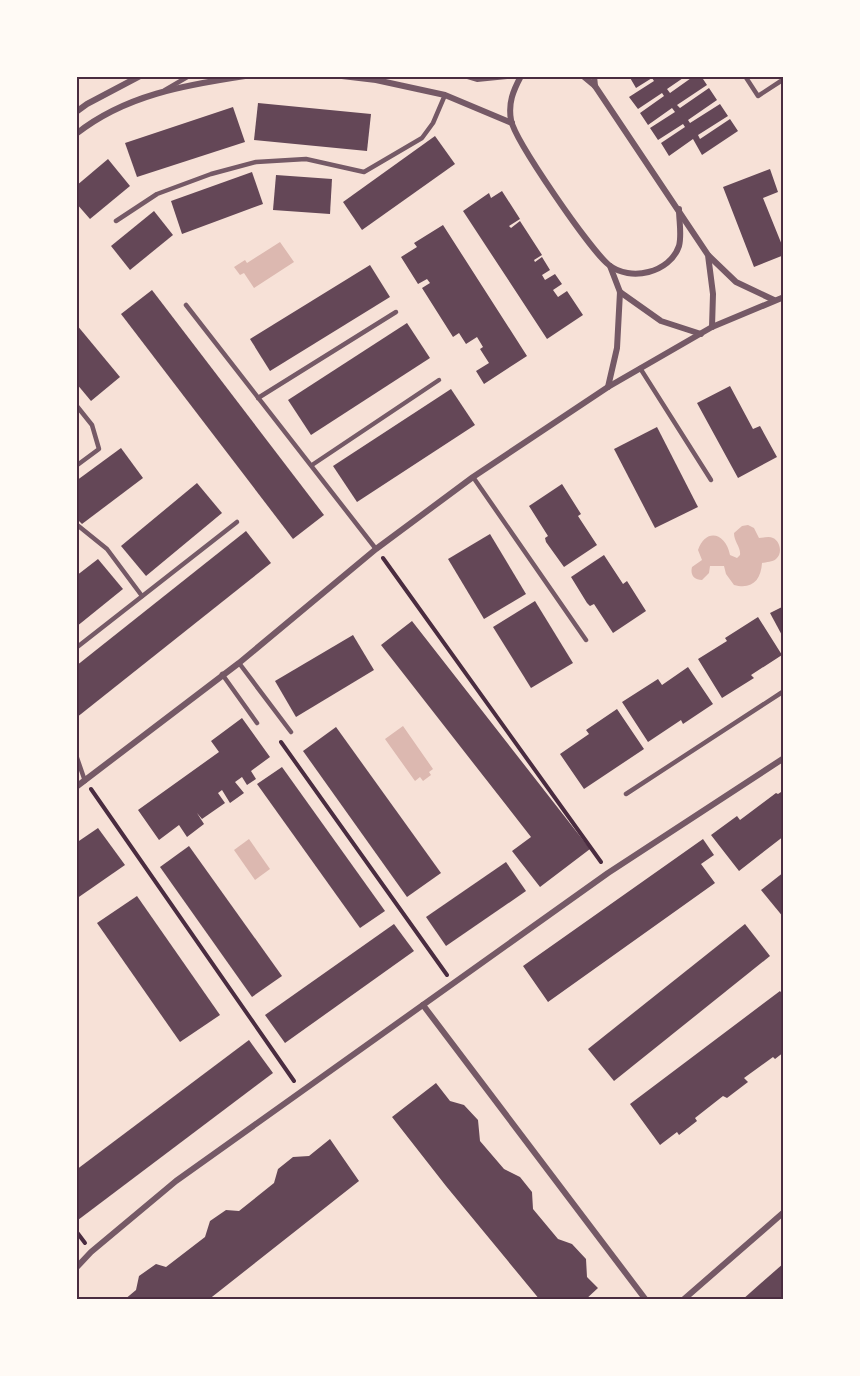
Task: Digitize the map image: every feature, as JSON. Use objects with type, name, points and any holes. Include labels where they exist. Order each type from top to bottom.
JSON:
[{"type":"street","points":[[76,112],[95,99],[140,76]]},
{"type":"street","points":[[76,135],[96,118],[165,90],[245,76]]},
{"type":"street","points":[[342,76],[376,80],[445,94],[512,123]]},
{"type":"street","points":[[467,76],[477,79],[507,76]]},
{"type":"street","points":[[521,76],[513,92],[510,108],[512,123],[522,145],[592,249],[610,266],[626,273],[643,273],[658,269],[678,248],[679,209]]},
{"type":"street","points":[[583,76],[595,86],[708,255],[735,282],[774,300]]},
{"type":"street","points":[[594,76],[595,86]]},
{"type":"street","points":[[708,255],[713,294],[712,327]]},
{"type":"street","points":[[608,387],[617,348],[620,292],[610,266]]},
{"type":"street","points":[[620,292],[661,321],[701,334]]},
{"type":"street","points":[[76,787],[239,663],[376,549],[473,477],[640,368],[712,327],[783,297]]},
{"type":"street","points":[[76,1268],[91,1252],[176,1181],[608,873],[783,758]]},
{"type":"street","points":[[423,1005],[646,1299]]},
{"type":"street","points":[[683,1299],[783,1212]]},
{"type":"lane","points":[[165,90],[189,76]]},
{"type":"lane","points":[[360,76],[376,80]]},
{"type":"lane","points":[[745,76],[758,96],[783,79]]},
{"type":"lane","points":[[116,221],[157,194],[211,174],[256,162],[306,159],[364,172],[422,138],[433,123],[445,94]]},
{"type":"lane","points":[[186,305],[376,549]]},
{"type":"lane","points":[[258,398],[396,312]]},
{"type":"lane","points":[[640,368],[711,480]]},
{"type":"lane","points":[[312,465],[439,380]]},
{"type":"lane","points":[[76,405],[92,425],[99,449],[76,466]]},
{"type":"lane","points":[[473,477],[586,640]]},
{"type":"lane","points":[[76,648],[237,522]]},
{"type":"lane","points":[[76,524],[107,549],[142,596]]},
{"type":"lane","points":[[239,663],[291,732]]},
{"type":"lane","points":[[222,674],[256,723]]},
{"type":"lane","points":[[626,794],[783,691]]},
{"type":"lane","points":[[76,755],[85,781]]},
{"type":"path","points":[[376,549],[608,873]]},
{"type":"path","points":[[277,736],[453,983]]},
{"type":"path","points":[[85,781],[301,1092]]},
{"type":"shaded area","points":[[280,242],[294,262],[254,288],[244,273],[240,275],[234,267],[245,260],[247,263]]},
{"type":"shaded area","points":[[748,525],[754,528],[759,538],[773,538],[780,547],[776,559],[762,563],[760,574],[751,585],[734,585],[726,574],[724,566],[710,566],[709,573],[702,580],[693,576],[692,567],[702,560],[698,550],[706,538],[715,536],[720,538],[728,548],[730,555],[737,558],[740,552],[734,533],[742,526]]},
{"type":"shaded area","points":[[403,726],[433,769],[429,772],[431,775],[423,781],[420,777],[415,781],[385,739]]},
{"type":"shaded area","points":[[249,839],[270,869],[255,880],[234,850]]},
{"type":"building","points":[[629,76],[686,76],[667,89],[670,93],[694,76],[701,76],[707,85],[677,105],[680,108],[709,88],[717,100],[688,120],[690,123],[720,104],[728,116],[698,135],[700,139],[730,119],[738,131],[702,155],[693,139],[669,156],[661,143],[685,127],[683,124],[658,140],[650,128],[675,112],[672,108],[648,125],[640,113],[664,96],[662,93],[638,109],[629,97],[654,81],[652,78],[636,88]]},
{"type":"building","points":[[258,103],[371,114],[367,151],[254,140]]},
{"type":"building","points":[[233,107],[245,142],[137,177],[125,143]]},
{"type":"building","points":[[435,136],[455,164],[362,230],[343,202]]},
{"type":"building","points":[[108,159],[130,186],[90,219],[76,203],[76,186]]},
{"type":"building","points":[[770,169],[778,192],[763,198],[784,255],[754,267],[723,187]]},
{"type":"building","points":[[252,172],[263,204],[182,234],[171,201]]},
{"type":"building","points":[[276,175],[332,179],[330,214],[273,210]]},
{"type":"building","points":[[502,191],[520,219],[509,226],[511,228],[520,221],[542,255],[534,260],[535,262],[542,257],[550,270],[542,275],[545,280],[555,274],[562,284],[553,290],[558,297],[567,291],[583,315],[547,339],[463,211],[489,193],[491,198]]},
{"type":"building","points":[[154,211],[173,235],[130,270],[111,246]]},
{"type":"building","points":[[443,225],[527,356],[484,384],[476,371],[489,363],[480,349],[483,347],[477,337],[466,344],[459,333],[453,337],[422,288],[430,283],[427,279],[418,284],[401,257],[417,247],[414,243]]},
{"type":"building","points":[[370,265],[390,297],[270,371],[250,339]]},
{"type":"building","points":[[152,290],[324,515],[293,539],[121,314]]},
{"type":"building","points":[[407,323],[430,358],[311,435],[288,400]]},
{"type":"building","points":[[76,324],[120,377],[91,401],[76,383]]},
{"type":"building","points":[[730,386],[753,429],[760,426],[777,457],[738,478],[697,403]]},
{"type":"building","points":[[451,389],[475,425],[357,502],[333,466]]},
{"type":"building","points":[[657,427],[698,507],[655,528],[614,449]]},
{"type":"building","points":[[121,448],[143,478],[82,524],[76,518],[76,481]]},
{"type":"building","points":[[197,483],[222,513],[146,576],[121,546]]},
{"type":"building","points":[[562,484],[581,514],[578,516],[597,545],[564,567],[546,542],[545,538],[548,536],[529,506]]},
{"type":"building","points":[[246,531],[271,563],[76,718],[76,666]]},
{"type":"building","points":[[490,534],[526,594],[484,619],[448,559]]},
{"type":"building","points":[[604,555],[623,584],[627,581],[646,611],[613,633],[594,604],[590,606],[587,603],[571,577]]},
{"type":"building","points":[[98,559],[123,589],[76,627],[76,576]]},
{"type":"building","points":[[535,601],[573,663],[531,688],[493,627]]},
{"type":"building","points":[[784,606],[784,639],[770,613]]},
{"type":"building","points":[[758,617],[782,655],[751,675],[754,678],[722,698],[698,659],[727,641],[725,638]]},
{"type":"building","points":[[412,621],[590,849],[540,887],[512,851],[531,837],[381,645]]},
{"type":"building","points":[[353,635],[374,670],[296,717],[275,681]]},
{"type":"building","points":[[688,667],[713,704],[683,724],[681,720],[648,742],[622,702],[658,679],[662,685]]},
{"type":"building","points":[[617,709],[644,749],[584,789],[560,754],[589,734],[586,730]]},
{"type":"building","points":[[242,718],[270,757],[251,771],[256,779],[247,785],[242,777],[235,782],[244,793],[230,803],[222,790],[218,793],[225,803],[202,819],[197,813],[204,824],[187,837],[179,825],[159,840],[138,810],[219,752],[211,741]]},
{"type":"building","points":[[336,727],[441,873],[407,897],[303,751]]},
{"type":"building","points":[[282,767],[385,911],[360,928],[257,784]]},
{"type":"building","points":[[784,790],[784,836],[739,871],[711,835],[737,816],[740,820],[776,793]]},
{"type":"building","points":[[98,828],[125,865],[76,899],[76,843]]},
{"type":"building","points":[[703,839],[714,855],[701,864],[715,883],[548,1002],[523,966]]},
{"type":"building","points":[[189,846],[282,976],[252,997],[160,867]]},
{"type":"building","points":[[506,862],[526,891],[446,946],[426,917]]},
{"type":"building","points":[[784,872],[784,918],[761,890]]},
{"type":"building","points":[[137,896],[220,1015],[180,1042],[97,923]]},
{"type":"building","points":[[394,924],[414,951],[285,1043],[265,1015]]},
{"type":"building","points":[[745,924],[770,956],[614,1081],[588,1049]]},
{"type":"building","points":[[780,991],[784,996],[784,1052],[775,1059],[773,1057],[744,1078],[748,1082],[727,1098],[723,1096],[695,1118],[697,1121],[679,1135],[677,1132],[660,1145],[630,1104]]},
{"type":"building","points":[[249,1040],[273,1073],[78,1220],[76,1218],[76,1170]]},
{"type":"building","points":[[436,1083],[450,1101],[464,1105],[478,1120],[480,1141],[504,1169],[520,1177],[532,1192],[533,1209],[558,1239],[572,1244],[586,1259],[587,1277],[598,1288],[585,1300],[540,1300],[392,1117]]},
{"type":"building","points":[[330,1139],[359,1181],[217,1293],[208,1300],[124,1300],[136,1290],[139,1276],[156,1264],[166,1267],[205,1237],[210,1221],[226,1210],[239,1211],[274,1183],[278,1169],[293,1157],[309,1156]]},
{"type":"building","points":[[784,1263],[784,1300],[742,1300],[760,1284]]}]
